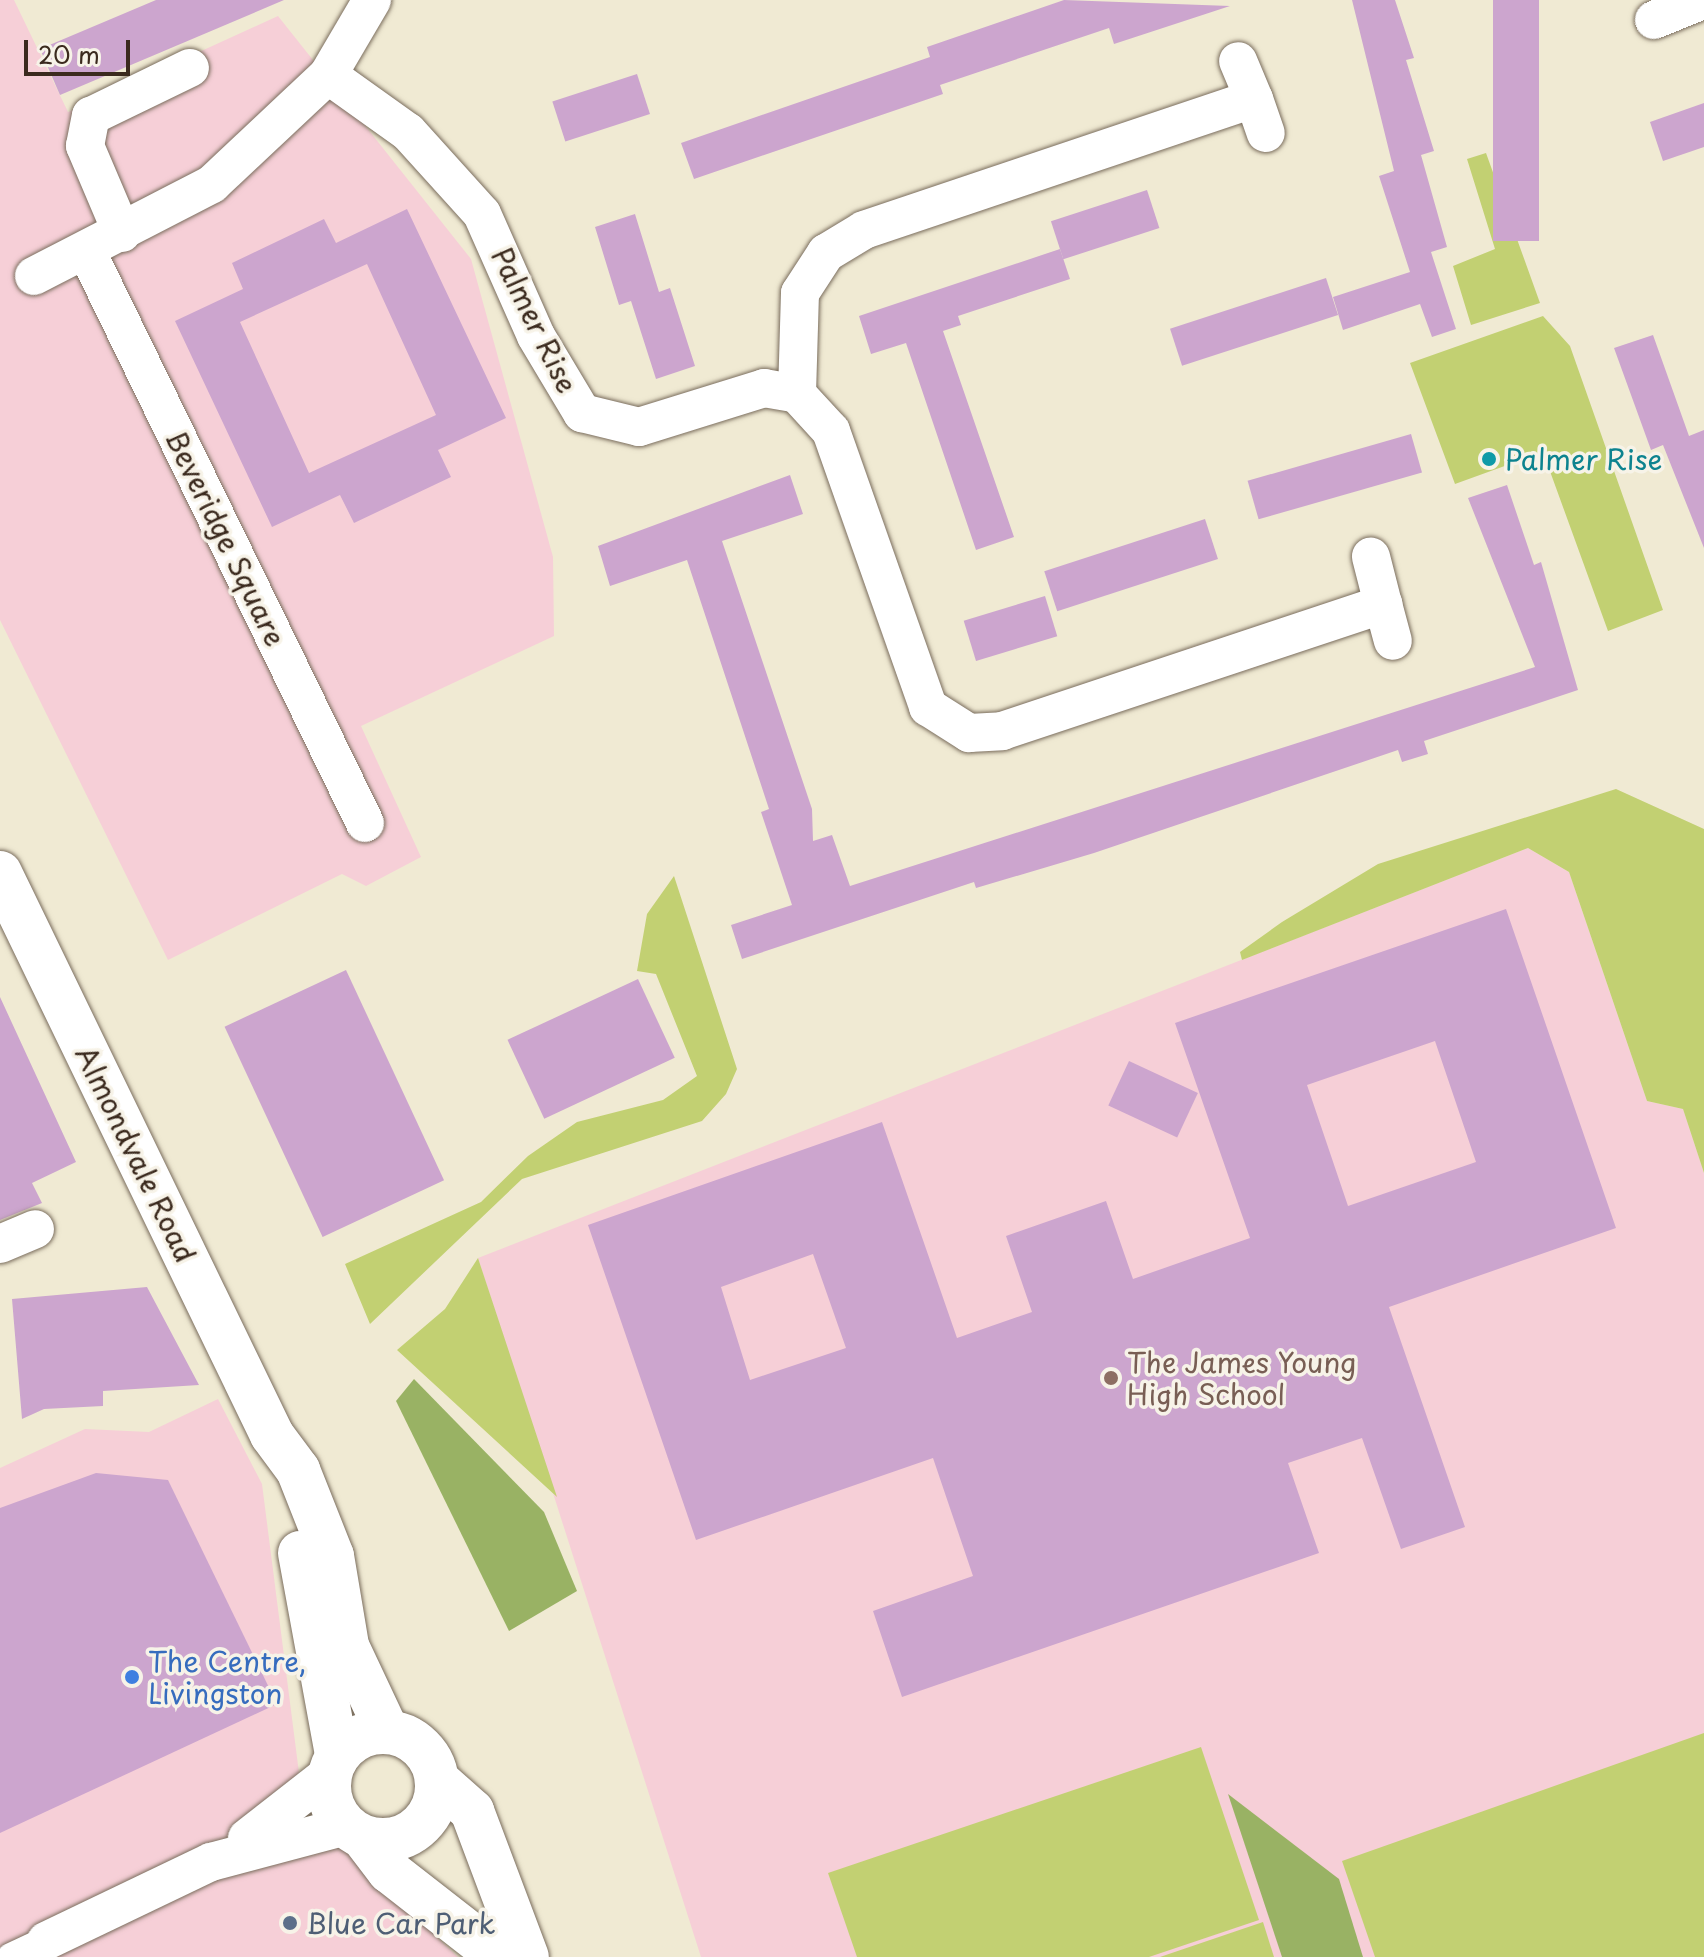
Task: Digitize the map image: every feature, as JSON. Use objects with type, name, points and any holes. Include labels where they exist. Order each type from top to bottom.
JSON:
[{"type":"street","points":[[34,276],[87,252],[212,184],[328,75],[372,0]]},
{"type":"street","points":[[1654,20],[1703,0]]},
{"type":"street","points":[[1238,61],[1260,116],[864,230],[826,253],[800,293],[797,394],[831,431],[928,707],[969,733],[1002,731],[1383,604]]},
{"type":"street","points":[[122,233],[85,146],[91,116],[190,68]]},
{"type":"street","name":"Palmer Rise","points":[[328,75],[408,132],[482,214],[536,336],[582,413],[639,427],[764,388],[797,394]]},
{"type":"street","name":"Beveridge Square","points":[[87,252],[365,823]]},
{"type":"street","points":[[1371,557],[1393,641]]},
{"type":"street","name":"Almondvale Road","points":[[0,873],[272,1435],[298,1470],[332,1556],[347,1646],[387,1731]]},
{"type":"street","points":[[0,1244],[35,1229]]},
{"type":"street","name":"Almondvale Road","points":[[272,1435],[333,1764]]},
{"type":"street","points":[[11,1957],[211,1862],[333,1764],[363,1734],[387,1731],[424,1750],[437,1780],[472,1811],[527,1957]]},
{"type":"street","points":[[333,1764],[329,1799],[355,1832],[389,1871],[499,1957]]},
{"type":"street","points":[[211,1862],[355,1832],[407,1835],[427,1819],[437,1780]]},
{"type":"shaded area","points":[[0,0],[14,0],[68,112],[278,16],[471,259],[553,557],[554,636],[361,726],[421,857],[366,886],[342,874],[168,960],[0,620]]},
{"type":"shaded area","name":"The James Young High School","points":[[1528,848],[1569,872],[1647,1101],[1683,1109],[1704,1173],[1704,1957],[701,1957],[478,1258]]},
{"type":"shaded area","points":[[218,1399],[262,1484],[304,1812],[458,1957],[0,1957],[0,1468],[85,1429],[149,1432]]},
{"type":"green space","points":[[1486,153],[1540,303],[1471,325],[1453,266],[1495,249],[1467,159]]},
{"type":"green space","points":[[1543,316],[1570,346],[1663,610],[1608,631],[1543,452],[1455,484],[1410,363]]},
{"type":"green space","points":[[1616,789],[1704,829],[1704,1173],[1683,1109],[1647,1101],[1569,872],[1528,848],[1242,960],[1240,952],[1282,922],[1378,864]]},
{"type":"green space","points":[[674,876],[737,1069],[726,1094],[702,1121],[522,1179],[370,1324],[345,1264],[481,1202],[528,1156],[577,1122],[663,1100],[697,1076],[656,974],[637,971],[647,914]]},
{"type":"green space","points":[[478,1258],[557,1497],[397,1350],[445,1309]]},
{"type":"green space","points":[[414,1379],[544,1512],[577,1591],[509,1631],[396,1401]]},
{"type":"green space","points":[[1704,1733],[1704,1957],[1375,1957],[1342,1861]]},
{"type":"green space","points":[[1201,1747],[1259,1920],[1149,1957],[857,1957],[828,1873]]},
{"type":"green space","points":[[1228,1794],[1339,1879],[1363,1957],[1282,1957]]},
{"type":"green space","points":[[1263,1922],[1274,1957],[1160,1957]]},
{"type":"building","points":[[156,0],[284,0],[60,95],[40,49]]},
{"type":"building","points":[[1064,0],[1230,6],[1114,44],[1109,28],[940,85],[943,94],[694,179],[681,143],[930,57],[927,47]]},
{"type":"building","points":[[1352,0],[1395,0],[1414,58],[1406,60],[1434,151],[1421,155],[1447,247],[1431,252],[1456,329],[1432,337],[1420,304],[1343,330],[1333,297],[1410,272],[1379,176],[1394,171]]},
{"type":"building","points":[[1493,0],[1539,0],[1539,241],[1493,241]]},
{"type":"building","points":[[637,74],[650,114],[565,141],[552,102]]},
{"type":"building","points":[[1704,103],[1704,147],[1663,161],[1650,122]]},
{"type":"building","points":[[1147,190],[1159,228],[1063,259],[1051,221]]},
{"type":"building","points":[[407,209],[506,418],[438,450],[451,477],[354,523],[340,495],[272,527],[175,321],[243,289],[232,263],[324,219],[336,243]],"holes":[[[367,264],[436,415],[309,473],[240,322]]]},
{"type":"building","points":[[635,214],[659,292],[670,288],[695,366],[656,379],[631,301],[619,305],[595,227]]},
{"type":"building","points":[[1060,249],[1070,279],[958,316],[961,325],[943,331],[1014,537],[976,550],[906,343],[871,354],[859,316]]},
{"type":"building","points":[[1326,278],[1338,315],[1182,366],[1170,329]]},
{"type":"building","points":[[1653,335],[1689,436],[1704,430],[1704,548],[1663,445],[1651,450],[1614,348]]},
{"type":"building","points":[[1411,434],[1422,472],[1259,519],[1248,481]]},
{"type":"building","points":[[790,475],[803,514],[722,541],[812,809],[813,841],[832,835],[850,886],[1535,667],[1468,498],[1507,485],[1534,565],[1541,562],[1578,690],[1424,741],[1428,754],[1402,762],[1398,750],[1094,853],[976,888],[974,882],[742,959],[731,925],[792,905],[761,812],[769,809],[687,560],[610,586],[598,546]]},
{"type":"building","points":[[1205,519],[1218,559],[1057,611],[1044,571]]},
{"type":"building","points":[[1045,596],[1057,636],[976,661],[964,621]]},
{"type":"building","points":[[1506,909],[1616,1228],[1389,1307],[1465,1527],[1401,1549],[1362,1438],[1288,1463],[1319,1553],[902,1697],[873,1611],[973,1576],[933,1458],[696,1540],[588,1225],[882,1122],[957,1338],[1032,1312],[1006,1236],[1106,1201],[1133,1279],[1250,1238],[1175,1023]],"holes":[[[1435,1041],[1476,1162],[1348,1206],[1307,1085]],[[813,1254],[846,1348],[750,1380],[721,1287]]]},
{"type":"building","points":[[346,970],[444,1180],[323,1237],[225,1027]]},
{"type":"building","points":[[638,979],[675,1058],[544,1119],[507,1040]]},
{"type":"building","points":[[0,997],[76,1162],[32,1183],[42,1203],[0,1220]]},
{"type":"building","points":[[1129,1061],[1198,1093],[1177,1138],[1108,1105]]},
{"type":"building","points":[[147,1287],[199,1385],[103,1391],[103,1406],[44,1409],[22,1419],[12,1299]]},
{"type":"building","name":"The Centre, Livingston","points":[[96,1473],[168,1480],[277,1704],[0,1833],[0,1508]]},
{"type":"place","name":"Palmer Rise","points":[[1489,459]]},
{"type":"place","name":"The James Young High School","points":[[1111,1378]]},
{"type":"place","name":"The Centre, Livingston","points":[[132,1677]]},
{"type":"place","name":"Blue Car Park","points":[[290,1923]]}]
